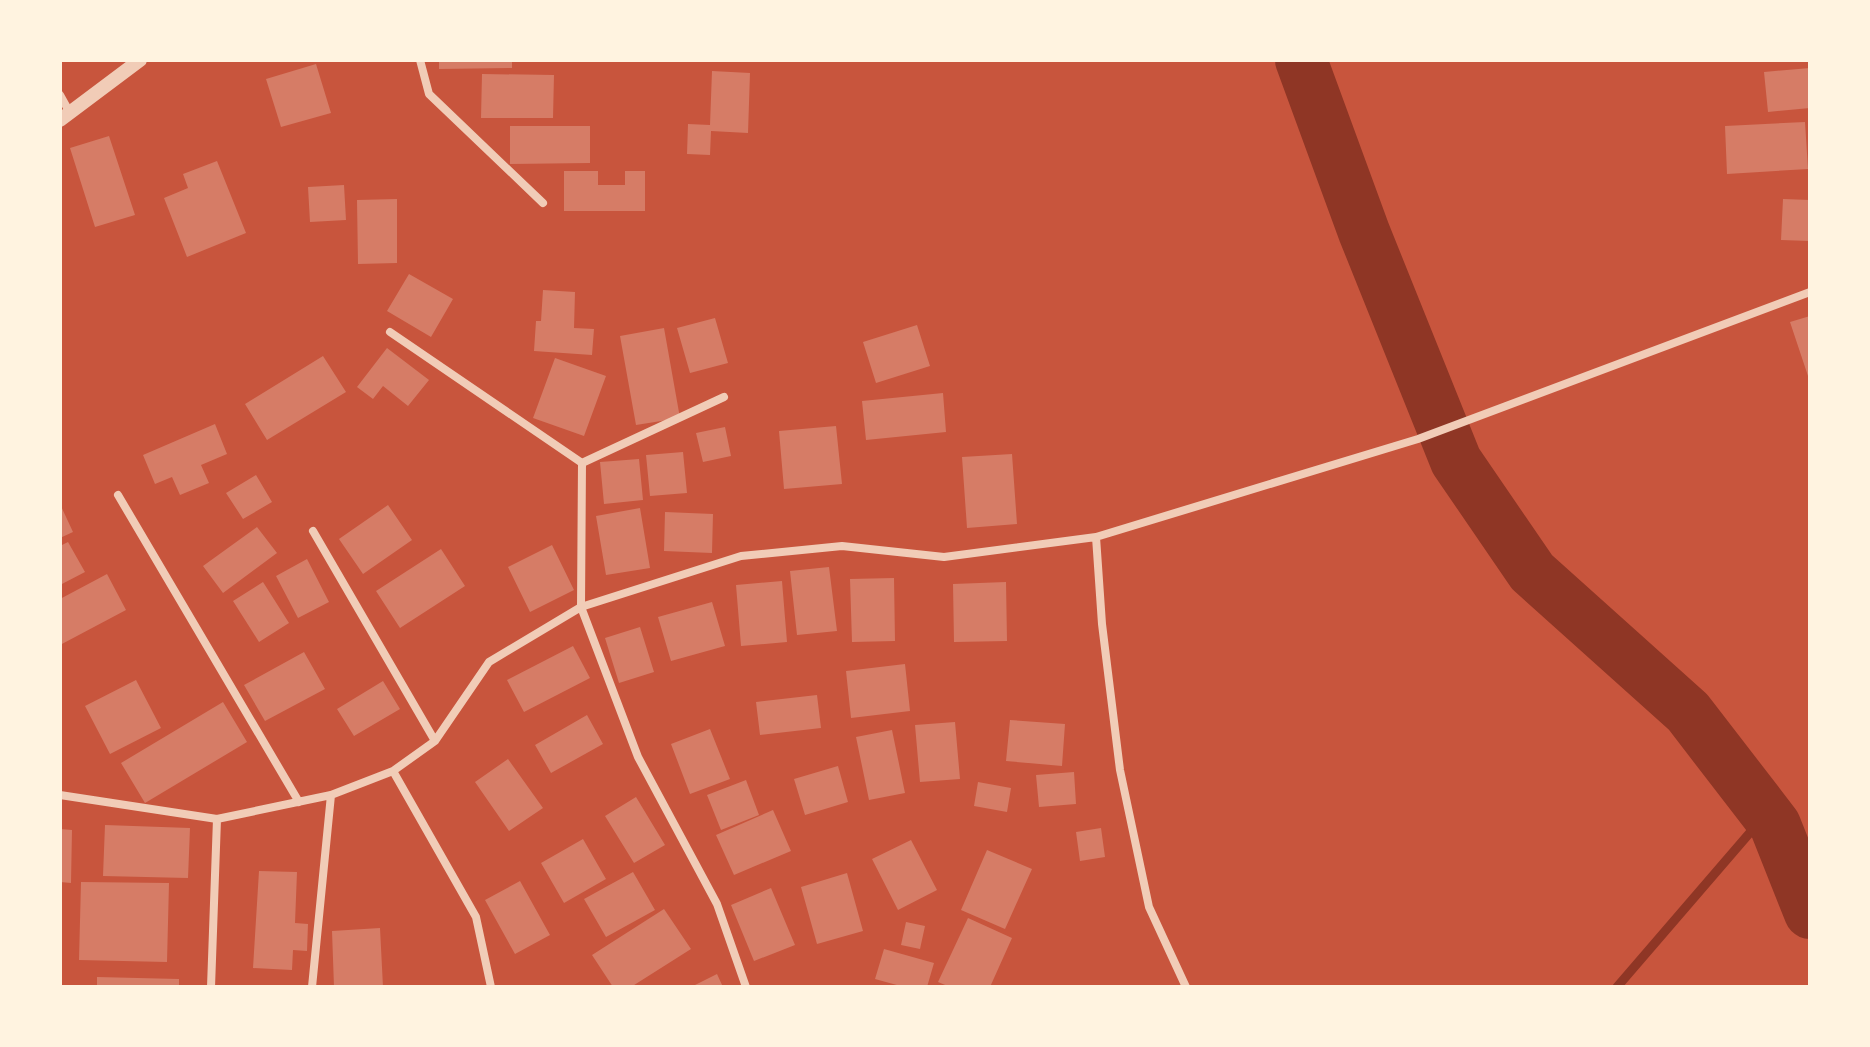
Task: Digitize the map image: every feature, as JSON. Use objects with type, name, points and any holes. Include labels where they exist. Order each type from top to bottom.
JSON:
[{"type":"street","points":[[60,95],[65,117],[140,60]]},
{"type":"street","points":[[420,60],[429,94],[543,203]]},
{"type":"street","points":[[60,795],[217,819],[331,795],[393,771],[435,741],[489,662],[581,607],[741,556],[842,546],[944,557],[1096,537],[1418,439],[1810,292]]},
{"type":"street","points":[[390,332],[582,463]]},
{"type":"street","points":[[582,463],[724,397]]},
{"type":"street","points":[[582,463],[581,607],[638,757],[717,904],[746,987]]},
{"type":"street","points":[[118,495],[299,802]]},
{"type":"street","points":[[313,531],[435,741]]},
{"type":"street","points":[[1096,537],[1102,624],[1120,770],[1149,907],[1186,987]]},
{"type":"street","points":[[393,771],[476,917],[491,987]]},
{"type":"street","points":[[312,987],[331,795]]},
{"type":"street","points":[[211,987],[217,819]]},
{"type":"building","points":[[439,60],[512,60],[512,68],[439,69]]},
{"type":"building","points":[[316,64],[331,113],[281,127],[266,79]]},
{"type":"building","points":[[1810,68],[1810,108],[1768,112],[1764,72]]},
{"type":"building","points":[[712,71],[750,73],[748,133],[711,131],[710,155],[687,154],[688,124],[710,125]]},
{"type":"building","points":[[482,74],[554,75],[553,118],[481,118]]},
{"type":"building","points":[[1805,122],[1808,169],[1727,174],[1725,126]]},
{"type":"building","points":[[510,126],[590,126],[590,163],[510,164]]},
{"type":"building","points":[[109,136],[135,215],[95,227],[70,148]]},
{"type":"building","points":[[217,161],[246,233],[187,257],[164,198],[188,188],[183,174]]},
{"type":"building","points":[[564,171],[598,171],[598,185],[625,185],[625,171],[645,171],[645,211],[564,211]]},
{"type":"building","points":[[344,185],[346,220],[310,222],[308,187]]},
{"type":"building","points":[[397,199],[397,263],[358,264],[357,200]]},
{"type":"building","points":[[1783,199],[1810,200],[1810,241],[1781,240]]},
{"type":"building","points":[[409,274],[453,299],[431,337],[387,311]]},
{"type":"building","points":[[543,290],[575,292],[574,328],[594,329],[592,355],[534,351],[536,321],[541,321]]},
{"type":"building","points":[[1810,316],[1810,379],[1809,379],[1790,322]]},
{"type":"building","points":[[715,318],[728,363],[690,373],[677,328]]},
{"type":"building","points":[[917,325],[930,366],[876,383],[863,342]]},
{"type":"building","points":[[664,328],[680,418],[636,425],[620,336]]},
{"type":"building","points":[[387,348],[429,380],[408,406],[383,386],[373,399],[357,387]]},
{"type":"building","points":[[323,356],[346,392],[267,440],[245,404]]},
{"type":"building","points":[[555,358],[606,376],[584,436],[533,418]]},
{"type":"building","points":[[943,393],[946,432],[866,440],[862,401]]},
{"type":"building","points":[[215,424],[227,454],[201,465],[209,483],[180,495],[172,477],[155,484],[143,455]]},
{"type":"building","points":[[836,426],[842,484],[784,489],[779,431]]},
{"type":"building","points":[[725,427],[731,456],[703,462],[696,433]]},
{"type":"building","points":[[683,452],[687,493],[650,496],[646,455]]},
{"type":"building","points":[[1012,454],[1017,524],[967,528],[962,457]]},
{"type":"building","points":[[639,459],[643,500],[604,504],[600,462]]},
{"type":"building","points":[[256,475],[272,502],[243,519],[226,493]]},
{"type":"building","points":[[60,504],[73,532],[60,538]]},
{"type":"building","points":[[388,505],[412,540],[363,574],[339,539]]},
{"type":"building","points":[[640,508],[650,568],[606,575],[596,516]]},
{"type":"building","points":[[665,512],[713,514],[712,553],[664,551]]},
{"type":"building","points":[[257,527],[277,553],[223,593],[203,566]]},
{"type":"building","points":[[68,542],[85,572],[60,585],[60,546]]},
{"type":"building","points":[[552,545],[574,590],[530,612],[508,567]]},
{"type":"building","points":[[441,549],[465,586],[400,628],[376,591]]},
{"type":"building","points":[[307,559],[329,602],[298,618],[276,576]]},
{"type":"building","points":[[829,567],[837,631],[797,635],[790,571]]},
{"type":"building","points":[[107,574],[126,610],[60,645],[60,599]]},
{"type":"building","points":[[894,578],[895,641],[852,642],[850,579]]},
{"type":"building","points":[[782,581],[787,642],[741,646],[736,585]]},
{"type":"building","points":[[263,582],[289,623],[259,642],[233,601]]},
{"type":"building","points":[[1006,582],[1007,641],[954,642],[953,584]]},
{"type":"building","points":[[712,602],[725,646],[671,661],[658,617]]},
{"type":"building","points":[[640,627],[654,672],[619,683],[605,638]]},
{"type":"building","points":[[573,646],[590,678],[524,712],[507,680]]},
{"type":"building","points":[[304,652],[325,689],[265,721],[244,685]]},
{"type":"building","points":[[905,664],[910,711],[851,718],[846,671]]},
{"type":"building","points":[[136,680],[161,728],[110,754],[85,706]]},
{"type":"building","points":[[383,681],[400,709],[354,736],[337,709]]},
{"type":"building","points":[[817,695],[821,728],[760,735],[756,702]]},
{"type":"building","points":[[223,702],[247,742],[145,803],[121,763]]},
{"type":"building","points":[[587,715],[603,744],[551,773],[535,745]]},
{"type":"building","points":[[1010,720],[1065,724],[1062,766],[1006,761]]},
{"type":"building","points":[[955,722],[960,779],[920,782],[915,725]]},
{"type":"building","points":[[710,729],[730,779],[690,794],[671,744]]},
{"type":"building","points":[[892,730],[905,793],[869,800],[856,737]]},
{"type":"building","points":[[508,759],[543,808],[509,831],[475,782]]},
{"type":"building","points":[[838,766],[848,802],[805,815],[794,779]]},
{"type":"building","points":[[1074,772],[1076,804],[1039,807],[1036,775]]},
{"type":"building","points":[[746,780],[759,815],[721,830],[707,795]]},
{"type":"building","points":[[978,782],[1011,788],[1007,812],[974,806]]},
{"type":"building","points":[[636,797],[665,845],[634,863],[605,816]]},
{"type":"building","points":[[773,810],[791,851],[734,875],[716,835]]},
{"type":"building","points":[[105,825],[190,828],[188,878],[103,876]]},
{"type":"building","points":[[1101,828],[1105,857],[1080,861],[1076,832]]},
{"type":"building","points":[[60,829],[72,830],[71,883],[60,882]]},
{"type":"building","points":[[583,839],[606,879],[564,903],[541,863]]},
{"type":"building","points":[[911,840],[937,890],[898,910],[872,859]]},
{"type":"building","points":[[987,850],[1032,869],[1005,929],[961,910]]},
{"type":"building","points":[[259,871],[297,872],[295,923],[308,924],[307,951],[293,950],[292,970],[253,968]]},
{"type":"building","points":[[633,872],[655,910],[606,937],[584,899]]},
{"type":"building","points":[[847,873],[863,931],[817,944],[801,887]]},
{"type":"building","points":[[520,881],[550,935],[515,954],[485,900]]},
{"type":"building","points":[[81,882],[169,883],[167,962],[79,960]]},
{"type":"building","points":[[771,888],[795,945],[754,961],[731,905]]},
{"type":"building","points":[[664,909],[691,949],[631,987],[613,987],[592,955]]},
{"type":"building","points":[[968,918],[1012,938],[990,987],[950,987],[938,982]]},
{"type":"building","points":[[906,922],[925,926],[920,949],[901,945]]},
{"type":"building","points":[[380,928],[383,987],[334,987],[332,931]]},
{"type":"building","points":[[884,949],[934,963],[927,987],[904,987],[875,979]]},
{"type":"building","points":[[717,974],[723,987],[691,987]]},
{"type":"building","points":[[97,977],[179,979],[179,987],[97,987]]},
{"type":"waterway","points":[[1301,60],[1364,232],[1456,461],[1532,572],[1688,712],[1775,825],[1810,913]]},
{"type":"waterway","points":[[1617,987],[1766,814]]}]
